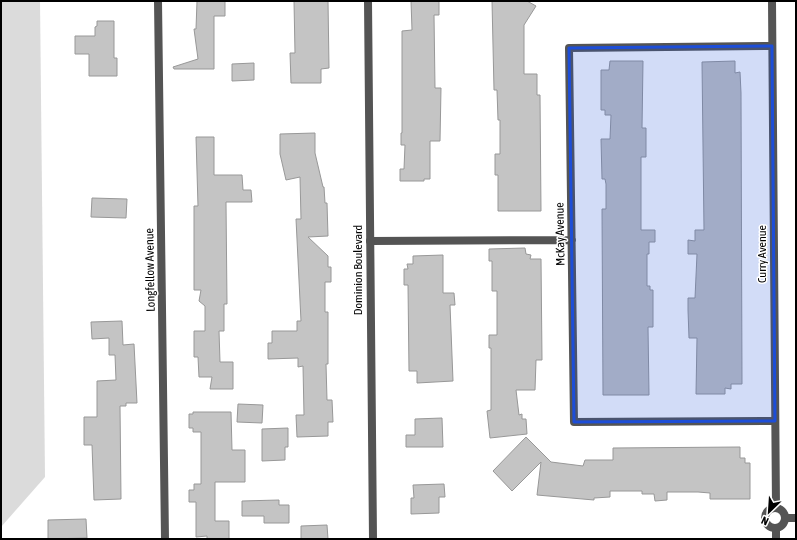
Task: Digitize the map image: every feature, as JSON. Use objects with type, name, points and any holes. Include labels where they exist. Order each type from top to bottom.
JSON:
[{"type":"street","name":"Longfellow Avenue","points":[[158,1],[165,539]]},
{"type":"street","name":"Dominion Boulevard","points":[[368,1],[372,539]]},
{"type":"street","name":"Curry Avenue","points":[[772,1],[776,507]]},
{"type":"street","name":"McKay Avenue","points":[[772,46],[569,48],[574,422],[775,421]]},
{"type":"street","points":[[370,241],[572,240]]},
{"type":"street","points":[[776,507],[782,510],[786,518],[782,526],[776,528],[769,526],[765,518],[767,511],[776,507]]},
{"type":"street","points":[[786,518],[796,518]]},
{"type":"street","points":[[776,528],[776,539]]},
{"type":"highlighted area","points":[[772,46],[775,421],[574,422],[569,48]]},
{"type":"shaded area","points":[[1,1],[40,1],[45,477],[1,527]]},
{"type":"building","points":[[197,1],[225,1],[225,16],[214,16],[214,69],[174,69],[173,67],[198,59],[194,29],[196,29]]},
{"type":"building","points":[[294,1],[328,1],[329,68],[321,69],[321,83],[291,83],[290,53],[295,53]]},
{"type":"building","points":[[411,1],[439,1],[439,15],[434,15],[435,88],[441,88],[440,141],[430,141],[430,179],[424,179],[424,181],[400,181],[400,169],[404,169],[405,145],[401,145],[402,31],[412,30]]},
{"type":"building","points":[[492,1],[527,1],[536,6],[524,25],[524,74],[537,74],[537,95],[540,95],[541,211],[498,211],[498,175],[495,175],[495,154],[500,154],[500,120],[498,120],[497,90],[494,90]]},
{"type":"building","points":[[97,21],[114,21],[114,58],[117,58],[117,76],[89,76],[89,54],[75,54],[75,36],[95,36]]},
{"type":"building","points":[[610,61],[643,61],[642,128],[646,128],[646,157],[641,157],[641,230],[655,230],[655,242],[649,242],[649,254],[647,254],[647,286],[650,286],[650,290],[653,290],[653,327],[648,327],[649,395],[603,395],[602,209],[606,209],[606,184],[605,179],[602,179],[601,139],[610,139],[611,115],[605,115],[605,110],[601,110],[601,70],[609,70]]},
{"type":"building","points":[[735,61],[735,73],[740,72],[741,93],[742,384],[731,384],[731,389],[725,388],[725,394],[696,394],[697,338],[689,338],[688,298],[695,298],[697,254],[688,254],[688,240],[695,241],[695,230],[704,230],[702,62]]},
{"type":"building","points":[[254,63],[254,80],[232,81],[232,64]]},
{"type":"building","points":[[315,133],[315,153],[324,187],[325,203],[327,203],[328,236],[308,237],[328,256],[328,267],[331,267],[331,282],[325,282],[325,312],[328,312],[328,364],[326,364],[327,400],[332,400],[333,422],[328,422],[328,436],[297,437],[296,415],[304,415],[303,366],[298,367],[298,358],[268,359],[268,343],[272,343],[272,331],[297,331],[297,321],[301,321],[296,219],[301,219],[300,177],[286,180],[280,154],[280,134]]},
{"type":"building","points":[[196,137],[214,137],[214,175],[242,175],[243,190],[251,190],[252,202],[226,202],[227,304],[224,304],[224,331],[219,331],[220,362],[233,362],[233,389],[210,389],[212,377],[199,377],[198,357],[194,357],[194,331],[205,331],[205,306],[199,301],[201,290],[194,290],[194,206],[198,206]]},
{"type":"building","points":[[92,198],[127,199],[126,218],[91,217]]},
{"type":"building","points":[[525,248],[526,254],[531,255],[530,259],[541,259],[542,360],[536,360],[535,390],[516,390],[519,415],[522,414],[522,419],[526,419],[527,434],[490,438],[487,411],[491,410],[491,348],[489,348],[489,335],[497,335],[497,291],[492,291],[492,261],[489,261],[489,249]]},
{"type":"building","points":[[443,255],[443,293],[454,293],[455,305],[450,305],[453,381],[417,383],[417,371],[409,371],[408,285],[404,285],[404,269],[408,269],[407,264],[413,264],[413,256]]},
{"type":"building","points":[[122,321],[123,345],[134,344],[137,403],[126,403],[126,406],[120,406],[121,499],[94,500],[92,445],[84,445],[84,417],[97,417],[97,381],[116,380],[115,355],[109,355],[109,338],[92,339],[91,322]]},
{"type":"building","points":[[238,404],[263,405],[262,423],[237,422]]},
{"type":"building","points":[[193,412],[231,412],[232,450],[245,450],[245,482],[215,482],[215,521],[229,521],[229,539],[207,539],[207,536],[196,537],[196,502],[189,502],[189,490],[194,490],[194,484],[201,484],[201,432],[193,432],[193,428],[189,428],[189,414],[193,414]]},
{"type":"building","points":[[442,418],[443,447],[406,447],[406,435],[415,435],[415,419]]},
{"type":"building","points":[[288,428],[288,447],[285,447],[285,460],[262,461],[262,429]]},
{"type":"building","points":[[526,437],[551,462],[583,466],[585,460],[613,460],[613,448],[740,447],[740,458],[745,458],[745,463],[750,463],[750,499],[710,499],[710,493],[698,492],[667,492],[667,500],[655,501],[654,494],[642,494],[642,491],[610,491],[610,497],[594,498],[594,500],[537,495],[541,462],[512,491],[493,471]]},
{"type":"building","points":[[444,484],[445,497],[439,497],[439,513],[411,514],[411,498],[414,498],[413,485]]},
{"type":"building","points":[[279,500],[279,505],[289,505],[289,523],[264,523],[264,516],[242,516],[242,501]]},
{"type":"building","points":[[86,519],[87,538],[48,539],[48,520]]},
{"type":"building","points":[[327,525],[328,539],[301,539],[301,526]]}]
